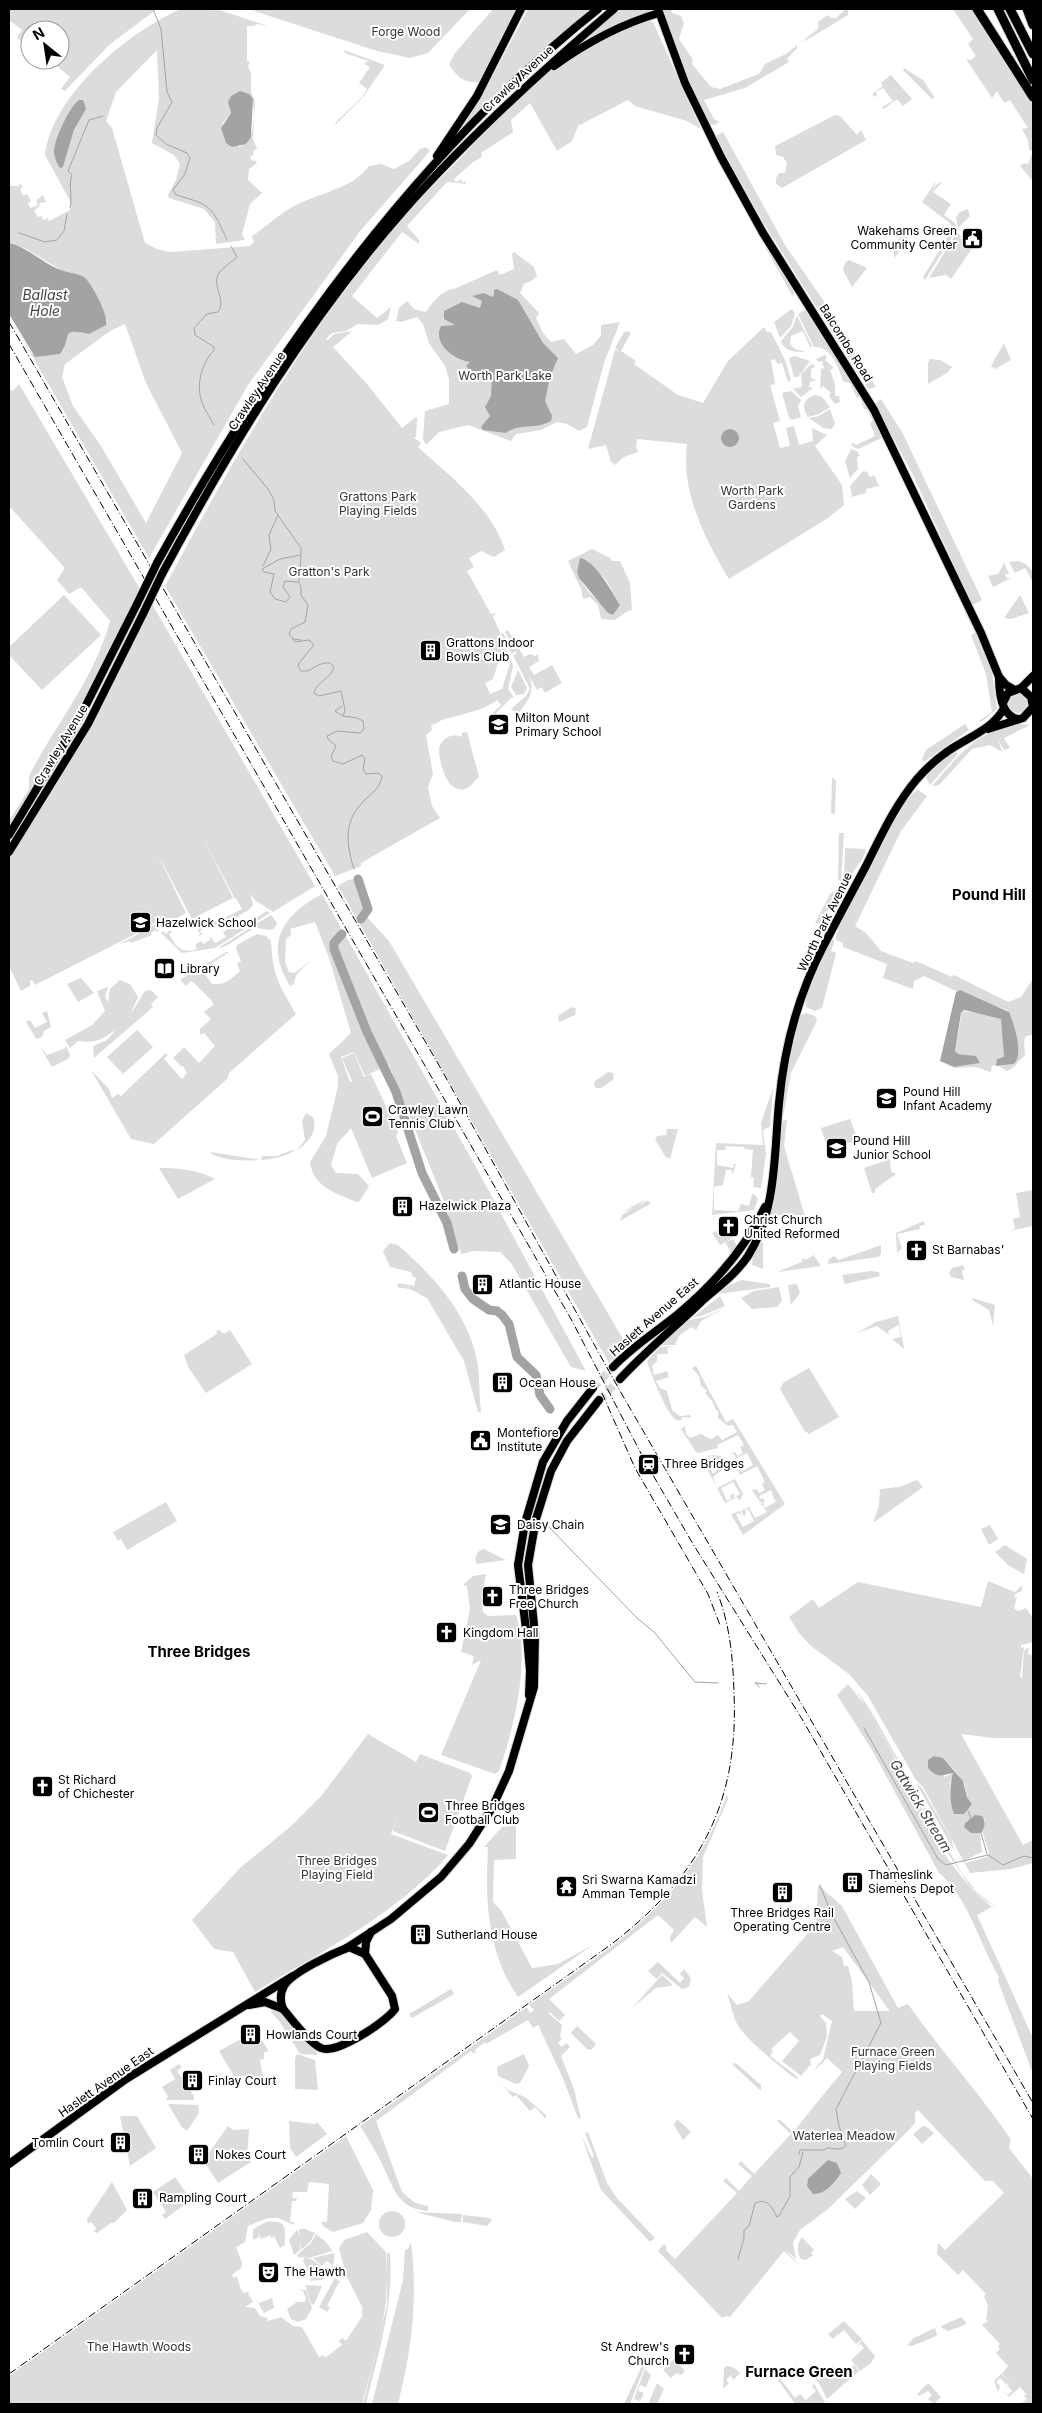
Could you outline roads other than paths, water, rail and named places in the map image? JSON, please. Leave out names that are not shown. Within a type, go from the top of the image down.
[{"type":"highway","points":[[977,9],[1033,97]]},
{"type":"highway","points":[[998,9],[1033,80]]},
{"type":"highway","points":[[1010,9],[1033,54]]},
{"type":"highway","points":[[1027,9],[1033,25]]},
{"type":"main road","points":[[420,180],[466,115],[521,9]]},
{"type":"main road","name":"Crawley Avenue","points":[[9,835],[81,715],[157,563],[243,415],[310,317],[364,247],[420,180],[500,97],[575,27],[598,9]]},
{"type":"main road","name":"Crawley Avenue","points":[[9,852],[88,724],[162,574],[206,494],[250,419],[316,323],[369,253],[405,210],[519,92],[614,9]]},
{"type":"main road","points":[[519,92],[583,46],[622,26],[658,11]]},
{"type":"main road","name":"Balcombe Road","points":[[658,11],[694,104],[721,158],[763,233],[844,360],[891,442],[981,633],[999,676],[1006,686],[1017,689]]},
{"type":"main road","points":[[999,676],[1004,706],[1010,716],[1022,717],[1033,722]]},
{"type":"main road","points":[[1004,706],[1006,694],[1017,689],[1033,676]]},
{"type":"main road","points":[[979,732],[1022,717],[1033,708],[1031,697],[1033,683]]},
{"type":"main road","points":[[1017,689],[1031,697]]},
{"type":"main road","name":"Worth Park Avenue","points":[[738,1268],[747,1257],[761,1230],[774,1171],[779,1102],[788,1047],[801,1001],[820,954],[899,804],[917,780],[944,754],[995,720],[1004,706]]},
{"type":"main road","name":"Worth Park Avenue","points":[[749,1238],[769,1198]]},
{"type":"main road","name":"Haslett Avenue East","points":[[613,1367],[631,1348],[678,1314],[705,1289],[736,1257],[749,1238]]},
{"type":"main road","name":"Haslett Avenue East","points":[[620,1379],[738,1268]]},
{"type":"main road","points":[[529,1700],[528,1637],[518,1565],[526,1523],[543,1462],[567,1420],[593,1388]]},
{"type":"main road","points":[[345,1949],[354,1948],[365,1954],[395,2002],[395,2009],[384,2021],[346,2044],[335,2049],[325,2050],[317,2046],[282,2009],[282,1990],[293,1976],[345,1949],[391,1919],[441,1877],[480,1828],[509,1771],[520,1737],[534,1680],[536,1648],[528,1565],[536,1519],[551,1471],[567,1441],[599,1400]]},
{"type":"main road","points":[[365,1954],[366,1942],[373,1930]]},
{"type":"main road","name":"Haslett Avenue East","points":[[9,2164],[126,2079],[293,1976]]},
{"type":"main road","name":"Haslett Avenue East","points":[[244,2007],[257,2002],[266,2002],[282,2009]]},
{"type":"water","points":[[240,91],[249,94],[253,99],[251,137],[246,144],[232,147],[226,143],[221,128],[231,113],[228,102],[231,96]]},
{"type":"water","points":[[79,100],[83,100],[86,109],[74,130],[63,167],[60,168],[56,161],[54,148],[66,117]]},
{"type":"water","name":"Ballast Hole","points":[[9,243],[23,248],[54,267],[84,277],[99,300],[105,315],[106,325],[89,334],[70,333],[60,354],[35,357],[9,314]]},
{"type":"water","points":[[497,289],[518,300],[543,343],[558,358],[550,377],[545,401],[552,416],[551,421],[545,424],[516,428],[506,433],[483,430],[481,427],[490,416],[485,407],[491,396],[492,378],[488,377],[483,381],[466,366],[470,362],[458,358],[442,345],[439,333],[441,326],[455,325],[444,319],[444,311],[462,302],[480,308],[482,301],[472,296],[484,293],[492,297],[494,290]]},
{"type":"water","points":[[726,429],[734,429],[739,434],[737,445],[726,447],[721,442],[721,434]]},
{"type":"water","points":[[580,558],[586,560],[597,570],[620,605],[613,615],[608,613],[579,578],[577,572]]},
{"type":"water","points":[[960,990],[1009,1012],[1018,1046],[1017,1059],[1014,1064],[996,1066],[997,1059],[1004,1057],[1001,1019],[964,1010],[961,1013],[955,1051],[958,1054],[976,1056],[980,1063],[954,1067],[940,1061],[956,992]]},
{"type":"water","points":[[934,1756],[943,1758],[963,1781],[967,1797],[972,1804],[964,1814],[954,1814],[952,1809],[950,1793],[953,1773],[937,1775],[928,1768],[928,1760]]},
{"type":"water","points":[[975,1815],[982,1816],[984,1820],[984,1827],[981,1833],[971,1833],[964,1827],[965,1823]]},
{"type":"water","points":[[828,2160],[837,2163],[841,2173],[826,2190],[813,2194],[807,2186],[808,2179]]},
{"type":"waterway","name":"Gatwick Stream","points":[[153,9],[161,29],[167,92],[172,102],[157,128],[156,135],[166,144],[187,153],[190,158],[185,174],[173,190],[176,195],[197,202],[209,209],[218,220],[227,240]]},
{"type":"waterway","points":[[70,208],[70,183],[72,175],[68,171],[89,120],[103,116]]},
{"type":"waterway","points":[[19,233],[45,242],[57,240],[64,231],[67,214]]},
{"type":"waterway","name":"Gatwick Stream","points":[[214,425],[202,402],[199,386],[204,366],[214,347],[195,335],[194,328],[207,314],[218,312],[221,303],[217,278],[219,273],[237,257],[231,246]]},
{"type":"waterway","points":[[243,459],[268,489],[274,500],[275,511],[301,548],[301,555],[280,559],[262,569],[264,572],[274,574],[270,592],[275,599],[286,602],[290,597],[283,587],[285,581],[298,582],[301,586],[301,595],[308,605],[305,622],[291,629],[289,634],[293,639],[301,640]]},
{"type":"waterway","points":[[263,566],[271,549],[269,535],[278,515]]},
{"type":"waterway","points":[[299,582],[301,556]]},
{"type":"waterway","points":[[293,639],[295,642],[309,640],[314,645],[299,663],[298,666],[301,671],[308,671],[324,663],[330,663],[334,667],[330,675],[315,689],[314,693],[319,696],[341,691],[345,710],[343,716],[363,721],[364,729],[360,733],[337,731],[327,736],[336,746],[331,757],[333,761],[343,764],[362,755],[365,759],[363,769],[366,774],[378,773],[382,776],[377,788],[359,806],[350,822],[348,840],[354,869]]},
{"type":"waterway","points":[[342,706],[335,711],[342,716]]},
{"type":"waterway","points":[[358,879],[368,909],[361,919]]},
{"type":"waterway","points":[[342,934],[334,943],[334,949],[367,1032],[396,1092],[422,1173],[447,1223],[454,1249]]},
{"type":"waterway","points":[[462,1276],[465,1289],[473,1299],[489,1310],[497,1311],[509,1324],[517,1357],[536,1375],[540,1395],[550,1409]]},
{"type":"waterway","points":[[547,1525],[637,1618],[654,1632],[695,1682],[718,1683]]},
{"type":"waterway","points":[[755,1683],[766,1684]]},
{"type":"waterway","points":[[756,1683],[759,1687]]},
{"type":"waterway","name":"Gatwick Stream","points":[[864,1728],[938,1859],[946,1865],[988,1855],[1003,1865],[1024,1856],[1033,1858]]},
{"type":"waterway","points":[[968,1811],[971,1818]]},
{"type":"waterway","points":[[981,1833],[987,1854]]},
{"type":"waterway","points":[[799,2154],[800,2150],[840,2149],[846,2145],[836,2109],[881,2023],[869,1982],[831,1913],[820,1885]]},
{"type":"waterway","points":[[738,2259],[744,2238],[744,2230],[749,2226],[755,2203],[766,2202],[771,2206],[777,2217],[779,2216],[790,2196],[790,2177],[799,2167],[803,2152]]},
{"type":"tunnel","points":[[593,1388],[613,1367]]},
{"type":"tunnel","points":[[599,1400],[620,1379]]},
{"type":"railway","points":[[9,322],[440,1067],[620,1391],[1033,2103]]},
{"type":"railway","points":[[9,344],[571,1319],[646,1463],[693,1544],[802,1719],[1033,2119]]},
{"type":"railway","points":[[602,1393],[635,1468],[708,1594],[720,1625]]},
{"type":"railway","points":[[9,2374],[609,1946],[667,1894],[689,1866],[707,1836],[720,1805],[729,1771],[734,1734],[733,1667],[728,1629],[717,1592]]},
{"type":"place","name":"Wakehams Green Community Center","points":[[973,238]]},
{"type":"place","name":"Grattons Indoor Bowls Club","points":[[430,650]]},
{"type":"place","name":"Milton Mount Primary School","points":[[499,725]]},
{"type":"place","name":"Hazelwick School","points":[[140,923]]},
{"type":"place","name":"Library","points":[[164,969]]},
{"type":"place","name":"Pound Hill Infant Academy","points":[[887,1099]]},
{"type":"place","name":"Crawley Lawn Tennis Club","points":[[372,1117]]},
{"type":"place","name":"Pound Hill Junior School","points":[[837,1148]]},
{"type":"place","name":"Hazelwick Plaza","points":[[403,1206]]},
{"type":"place","name":"Christ Church United Reformed","points":[[728,1227]]},
{"type":"place","name":"St Barnabas'","points":[[916,1250]]},
{"type":"place","name":"Atlantic House","points":[[483,1284]]},
{"type":"place","name":"Ocean House","points":[[503,1383]]},
{"type":"place","name":"Montefiore Institute","points":[[481,1440]]},
{"type":"place","name":"Three Bridges","points":[[648,1464]]},
{"type":"place","name":"Daisy Chain","points":[[501,1525]]},
{"type":"place","name":"Three Bridges Free Church","points":[[493,1597]]},
{"type":"place","name":"Kingdom Hall","points":[[447,1633]]},
{"type":"place","name":"St Richard of Chichester","points":[[42,1787]]},
{"type":"place","name":"Three Bridges Football Club","points":[[429,1813]]},
{"type":"place","name":"Thameslink Siemens Depot","points":[[852,1882]]},
{"type":"place","name":"Sri Swarna Kamadzi Amman Temple","points":[[566,1887]]},
{"type":"place","name":"Three Bridges Rail Operating Centre","points":[[782,1892]]},
{"type":"place","name":"Sutherland House","points":[[420,1935]]},
{"type":"place","name":"Howlands Court","points":[[250,2035]]},
{"type":"place","name":"Finlay Court","points":[[192,2081]]},
{"type":"place","name":"Tomlin Court","points":[[120,2143]]},
{"type":"place","name":"Nokes Court","points":[[199,2155]]},
{"type":"place","name":"Rampling Court","points":[[143,2198]]},
{"type":"place","name":"The Hawth","points":[[268,2272]]},
{"type":"place","name":"St Andrew's Church","points":[[685,2354]]},
{"type":"district","name":"Pound Hill","points":[[989,895]]},
{"type":"district","name":"Three Bridges","points":[[199,1652]]},
{"type":"district","name":"Furnace Green","points":[[799,2372]]},
{"type":"park label","name":"Forge Wood","points":[[406,32]]},
{"type":"park label","name":"Worth Park Lake","points":[[505,376]]},
{"type":"park label","name":"Worth Park Gardens","points":[[752,498]]},
{"type":"park label","name":"Grattons Park Playing Fields","points":[[378,504]]},
{"type":"park label","name":"Gratton's Park","points":[[329,572]]},
{"type":"park label","name":"Three Bridges Playing Field","points":[[337,1868]]},
{"type":"park label","name":"Furnace Green Playing Fields","points":[[893,2059]]},
{"type":"park label","name":"Waterlea Meadow","points":[[844,2136]]},
{"type":"park label","name":"The Hawth Woods","points":[[139,2347]]}]
